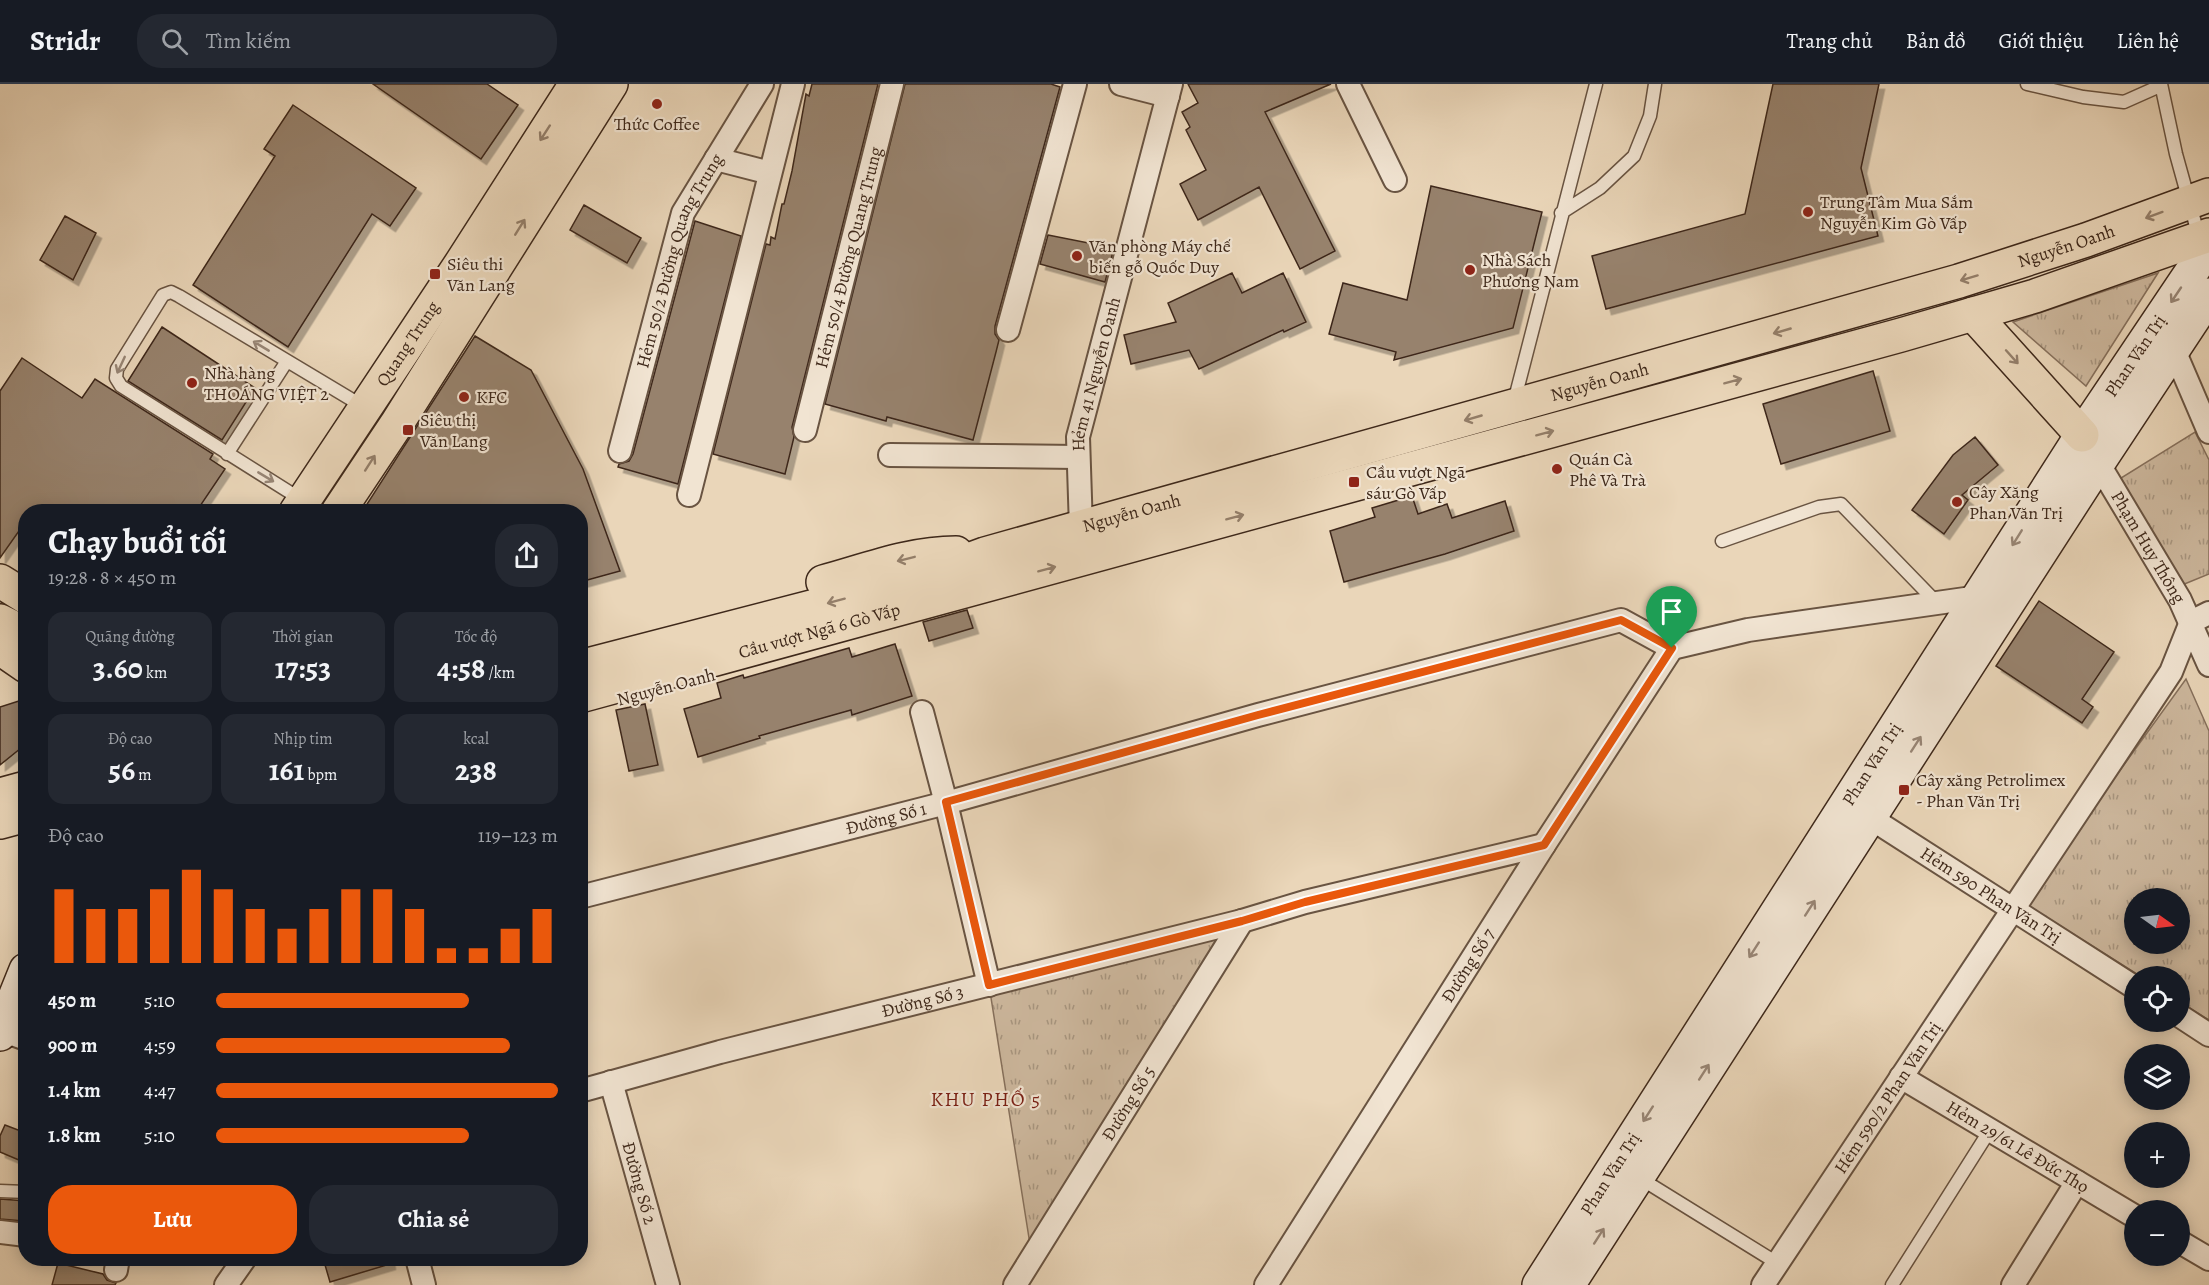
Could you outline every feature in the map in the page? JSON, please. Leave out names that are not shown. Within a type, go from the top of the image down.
[{"type":"main road","name":"Quang Trung","points":[[301,504],[462,262],[576,84]]},
{"type":"main road","name":"Quang Trung","points":[[343,504],[396,425],[611,84]]},
{"type":"main road","name":"Nguyễn Oanh","points":[[588,708],[923,617],[988,569],[1081,528],[1970,278],[2086,240],[2199,199]]},
{"type":"main road","name":"Nguyễn Oanh","points":[[915,593],[988,569],[1973,314],[2206,240]]},
{"type":"main road","name":"Phan Văn Trị","points":[[1539,1285],[1858,810],[2090,449],[2206,240]]},
{"type":"main road","name":"Phan Văn Trị","points":[[1568,1285],[1637,1176],[1858,810],[1979,597],[2090,449],[2174,348],[2209,295]]},
{"type":"main road","points":[[1973,314],[2090,449]]},
{"type":"main road","points":[[365,408],[396,425]]},
{"type":"main road","name":"Nguyễn Oanh","points":[[588,645],[907,558],[942,553],[988,569]]},
{"type":"main road","points":[[0,581],[18,592]]},
{"type":"main road","name":"Cầu vượt Ngã 6 Gò Vấp","points":[[588,666],[915,593]]},
{"type":"main road","name":"Cầu vượt Ngã 6 Gò Vấp","points":[[588,694],[915,593]]},
{"type":"main road","points":[[0,621],[18,630]]},
{"type":"main road","points":[[0,648],[18,660]]},
{"type":"main road","points":[[0,795],[18,790]]},
{"type":"main road","points":[[0,822],[18,817]]},
{"type":"main road","points":[[0,844],[18,840]]},
{"type":"main road","points":[[9,1034],[18,1000]]},
{"type":"street","name":"Hẻm 50/2 Đường Quang Trung","points":[[620,451],[683,213],[762,84]]},
{"type":"street","points":[[689,495],[793,84]]},
{"type":"street","name":"Hẻm 50/4 Đường Quang Trung","points":[[806,430],[892,84]]},
{"type":"street","points":[[1008,330],[1075,84]]},
{"type":"street","points":[[1121,84],[1169,90]]},
{"type":"street","points":[[1348,84],[1395,180]]},
{"type":"street","name":"Hẻm 41 Nguyễn Oanh","points":[[1081,528],[1078,437],[1169,90]]},
{"type":"street","points":[[716,159],[770,173]]},
{"type":"street","points":[[2174,348],[2209,432]]},
{"type":"street","name":"Phạm Huy Thông","points":[[2090,449],[2180,600],[2200,617],[2208,658]]},
{"type":"street","points":[[890,455],[1078,457]]},
{"type":"street","points":[[1672,648],[1748,630],[1979,597]]},
{"type":"street","name":"Hẻm 590/2 Phan Văn Trị","points":[[1763,1285],[2171,672],[2200,617]]},
{"type":"street","name":"Đường Số 1","points":[[588,895],[946,802],[1258,715],[1621,620],[1672,648]]},
{"type":"street","name":"Đường Số 7","points":[[1266,1285],[1544,845],[1672,648]]},
{"type":"street","points":[[2171,672],[2208,658]]},
{"type":"street","points":[[922,712],[946,802],[989,985]]},
{"type":"street","name":"Hẻm 590 Phan Văn Trị","points":[[1858,810],[2124,981]]},
{"type":"street","name":"Đường Số 3","points":[[588,1089],[720,1052],[1242,921],[1305,902],[1544,845]]},
{"type":"street","name":"Đường Số 5","points":[[1015,1285],[1242,921]]},
{"type":"street","points":[[2190,1023],[2209,1035]]},
{"type":"street","name":"Hẻm 29/61 Lê Đức Thọ","points":[[1901,1077],[2124,1210]]},
{"type":"street","name":"Đường Số 2","points":[[611,1082],[668,1285]]},
{"type":"street","points":[[2013,1285],[2077,1182]]},
{"type":"street","points":[[0,1232],[18,1234]]},
{"type":"street","points":[[2190,1248],[2209,1259]]},
{"type":"street","points":[[226,1285],[239,1266]]},
{"type":"lane","points":[[1513,406],[1596,84]]},
{"type":"lane","points":[[1561,213],[1600,188],[1634,156],[1650,117],[1655,84]]},
{"type":"lane","points":[[2027,84],[2084,97],[2124,102],[2160,85],[2199,199],[2206,240]]},
{"type":"lane","points":[[297,504],[227,454],[121,386],[116,378],[117,369],[163,295],[171,292],[179,296],[365,408]]},
{"type":"lane","points":[[227,454],[286,361]]},
{"type":"lane","points":[[1722,541],[1819,507],[1841,504],[1937,603]]},
{"type":"lane","points":[[1892,1285],[1990,1130]]},
{"type":"lane","points":[[1637,1176],[1777,1263]]},
{"type":"lane","points":[[0,1191],[18,1192]]},
{"type":"green space","points":[[2158,273],[2086,386],[2013,322]]},
{"type":"green space","points":[[2195,432],[2209,460],[2209,574],[2182,585],[2121,478]]},
{"type":"green space","points":[[2186,679],[2209,731],[2209,1020],[2190,1008],[2190,966],[2124,966],[2024,903]]},
{"type":"green space","points":[[1242,921],[1032,1257],[989,985]]},
{"type":"building","points":[[373,84],[487,84],[518,105],[481,159]]},
{"type":"building","points":[[812,84],[878,84],[792,427],[794,437],[785,474],[713,454],[766,244],[770,245],[771,237],[775,239],[792,171],[806,94],[809,96]]},
{"type":"building","points":[[905,84],[1051,84],[1060,87],[995,326],[995,334],[999,340],[973,440],[887,417],[886,421],[825,404]]},
{"type":"building","points":[[1188,84],[1331,84],[1265,112],[1335,251],[1300,269],[1259,187],[1198,220],[1180,184],[1206,170],[1186,130],[1190,127],[1182,112],[1198,103]]},
{"type":"building","points":[[1773,84],[1879,84],[1861,168],[1878,236],[1606,309],[1592,256],[1745,214]]},
{"type":"building","points":[[293,105],[416,188],[390,226],[372,214],[288,347],[193,285],[275,156],[264,149]]},
{"type":"building","name":"Nhà Sách Phương Nam","points":[[1431,186],[1542,212],[1513,328],[1394,360],[1396,352],[1329,334],[1343,283],[1407,300]]},
{"type":"building","points":[[584,205],[641,238],[627,263],[570,230]]},
{"type":"building","points":[[65,216],[96,233],[73,280],[40,260]]},
{"type":"building","points":[[695,221],[741,236],[678,484],[618,467],[619,464],[629,461],[633,454]]},
{"type":"building","name":"Văn phòng Máy chế biến gỗ Quốc Duy","points":[[1048,235],[1114,248],[1105,282],[1040,264]]},
{"type":"building","points":[[1232,273],[1242,293],[1283,273],[1306,322],[1284,332],[1283,330],[1199,369],[1189,350],[1131,364],[1124,335],[1176,322],[1168,303]]},
{"type":"building","name":"Nhà hàng THOÁNG VIỆT 2","points":[[162,327],[255,388],[222,440],[128,381]]},
{"type":"building","points":[[475,336],[531,370],[583,469],[620,571],[588,580],[588,504],[367,504]]},
{"type":"building","points":[[22,358],[82,398],[95,379],[213,454],[210,459],[225,469],[201,504],[18,504],[18,532],[0,558],[0,391]]},
{"type":"building","points":[[1873,371],[1890,431],[1781,464],[1763,404]]},
{"type":"building","points":[[1975,437],[1998,465],[1962,495],[1968,500],[1944,534],[1912,510],[1953,455]]},
{"type":"building","points":[[1412,496],[1418,514],[1447,504],[1452,518],[1505,501],[1514,531],[1445,554],[1344,582],[1330,531],[1375,517],[1372,508]]},
{"type":"building","points":[[2039,601],[2114,652],[2082,699],[2093,707],[2082,723],[1996,666]]},
{"type":"building","points":[[967,610],[973,628],[929,641],[923,622]]},
{"type":"building","points":[[895,644],[912,696],[852,715],[851,710],[759,736],[760,738],[698,757],[684,709],[721,698],[717,683],[743,675],[744,678],[849,648],[852,657]]},
{"type":"building","points":[[18,701],[18,750],[0,765],[0,707]]},
{"type":"building","points":[[645,704],[658,765],[629,771],[616,710]]},
{"type":"building","points":[[5,1125],[18,1130],[18,1160],[0,1152],[0,1136]]},
{"type":"building","points":[[0,1199],[18,1200],[18,1220],[0,1219]]},
{"type":"building","points":[[57,1266],[70,1266],[103,1274],[107,1280],[116,1283],[115,1285],[52,1285]]},
{"type":"building","points":[[325,1266],[383,1266],[330,1282]]},
{"type":"place","name":"Thức Coffee","points":[[657,104]]},
{"type":"place","name":"Trung Tâm Mua Sắm Nguyễn Kim Gò Vấp","points":[[1808,212]]},
{"type":"place","name":"Văn phòng Máy chế biến gỗ Quốc Duy","points":[[1077,256]]},
{"type":"place","name":"Nhà Sách Phương Nam","points":[[1470,270]]},
{"type":"place","name":"Siêu thi Văn Lang","points":[[435,274]]},
{"type":"place","name":"Nhà hàng THOÁNG VIỆT 2","points":[[192,383]]},
{"type":"place","name":"KFC","points":[[464,397]]},
{"type":"place","name":"Siêu thị Văn Lang","points":[[408,430]]},
{"type":"place","name":"Quán Cà Phê Và Trà","points":[[1557,469]]},
{"type":"place","name":"Cầu vượt Ngã sáu Gò Vấp","points":[[1354,482]]},
{"type":"place","name":"Cây Xăng Phan Văn Trị","points":[[1957,502]]},
{"type":"place","name":"Cây xăng Petrolimex - Phan Văn Trị","points":[[1904,790]]},
{"type":"district","name":"KHU PHỐ 5","points":[[986,1099]]},
{"type":"route","points":[[1621,620],[1672,648],[1544,845],[1305,902],[1242,921],[989,985],[946,802],[1258,715],[1621,620]]}]
